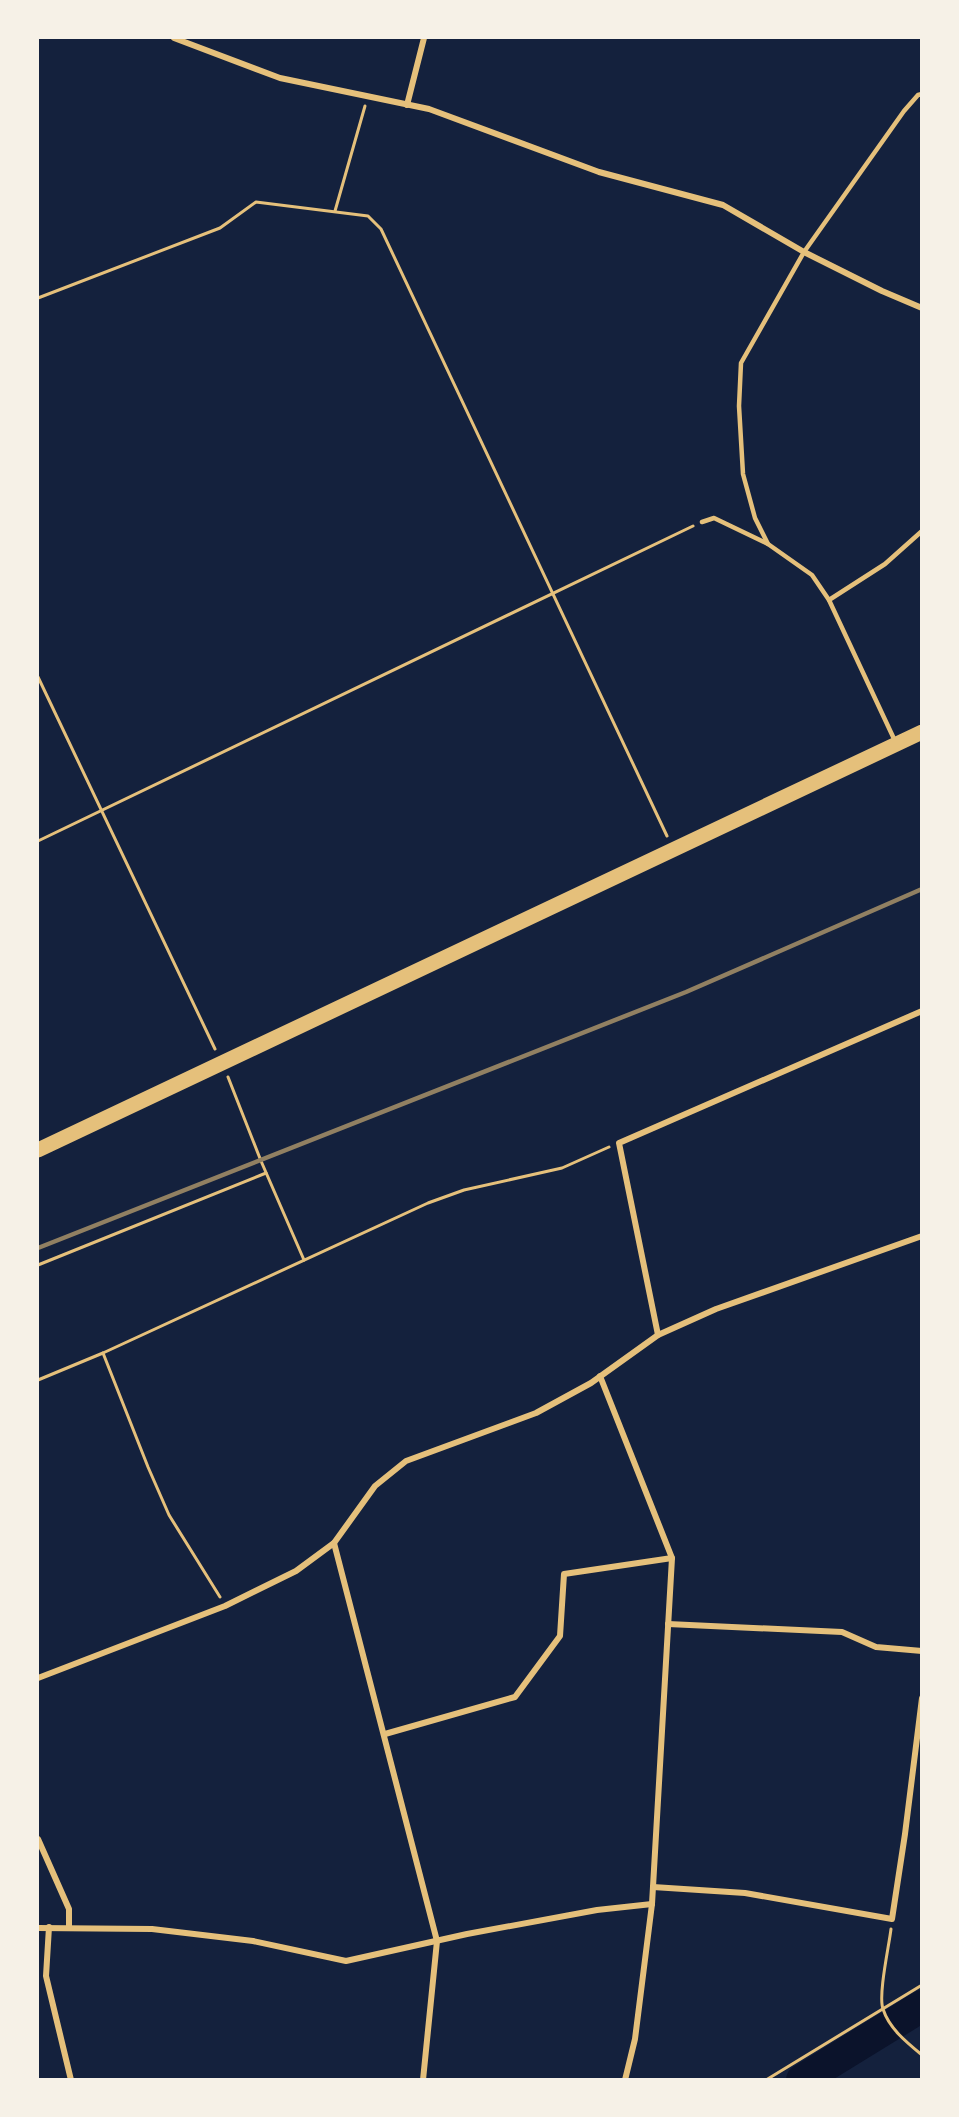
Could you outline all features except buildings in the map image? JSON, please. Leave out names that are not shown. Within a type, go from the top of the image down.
[{"type":"highway","points":[[38,1150],[921,732]]},
{"type":"street","points":[[174,38],[280,78],[429,109],[598,171],[723,206],[804,252],[921,308]]},
{"type":"street","points":[[407,105],[424,38]]},
{"type":"street","points":[[658,1335],[619,1143],[921,1011]]},
{"type":"street","points":[[38,1678],[225,1606],[296,1571],[334,1543],[375,1486],[406,1461],[536,1413],[600,1376],[658,1335],[716,1309],[921,1236]]},
{"type":"street","points":[[600,1376],[672,1558],[652,1904],[635,2039],[625,2079]]},
{"type":"street","points":[[334,1543],[437,1941],[423,2079]]},
{"type":"street","points":[[385,1734],[515,1697],[560,1636],[564,1574],[672,1558]]},
{"type":"street","points":[[668,1624],[842,1632],[876,1647],[921,1651]]},
{"type":"street","points":[[652,1887],[745,1893],[892,1919],[905,1834],[921,1698]]},
{"type":"street","points":[[38,1839],[69,1909],[69,1927]]},
{"type":"street","points":[[38,1928],[174,1931],[253,1941],[345,1961],[597,1910],[652,1904]]},
{"type":"street","points":[[49,1927],[46,1976],[71,2079]]},
{"type":"lane","points":[[768,544],[755,518],[743,474],[739,406],[741,363],[804,252],[904,111],[921,94]]},
{"type":"lane","points":[[702,522],[714,518],[768,544],[812,575],[829,600],[896,744]]},
{"type":"lane","points":[[829,600],[885,564],[921,531]]},
{"type":"path","points":[[335,211],[368,97]]},
{"type":"path","points":[[38,298],[220,228],[256,202],[368,216],[381,229],[674,849]]},
{"type":"path","points":[[38,841],[702,522]]},
{"type":"path","points":[[38,677],[222,1062],[266,1173],[304,1260]]},
{"type":"path","points":[[38,1380],[103,1353],[428,1203],[476,1188],[562,1168],[619,1143]]},
{"type":"path","points":[[38,1265],[266,1173]]},
{"type":"path","points":[[103,1353],[148,1467],[170,1515],[225,1606]]},
{"type":"path","points":[[892,1919],[882,2008],[900,2037],[921,2055]]},
{"type":"path","points":[[766,2079],[921,1985]]},
{"type":"waterway","points":[[802,2080],[922,2006]]},
{"type":"railway","points":[[38,1248],[686,992],[922,889]]}]
